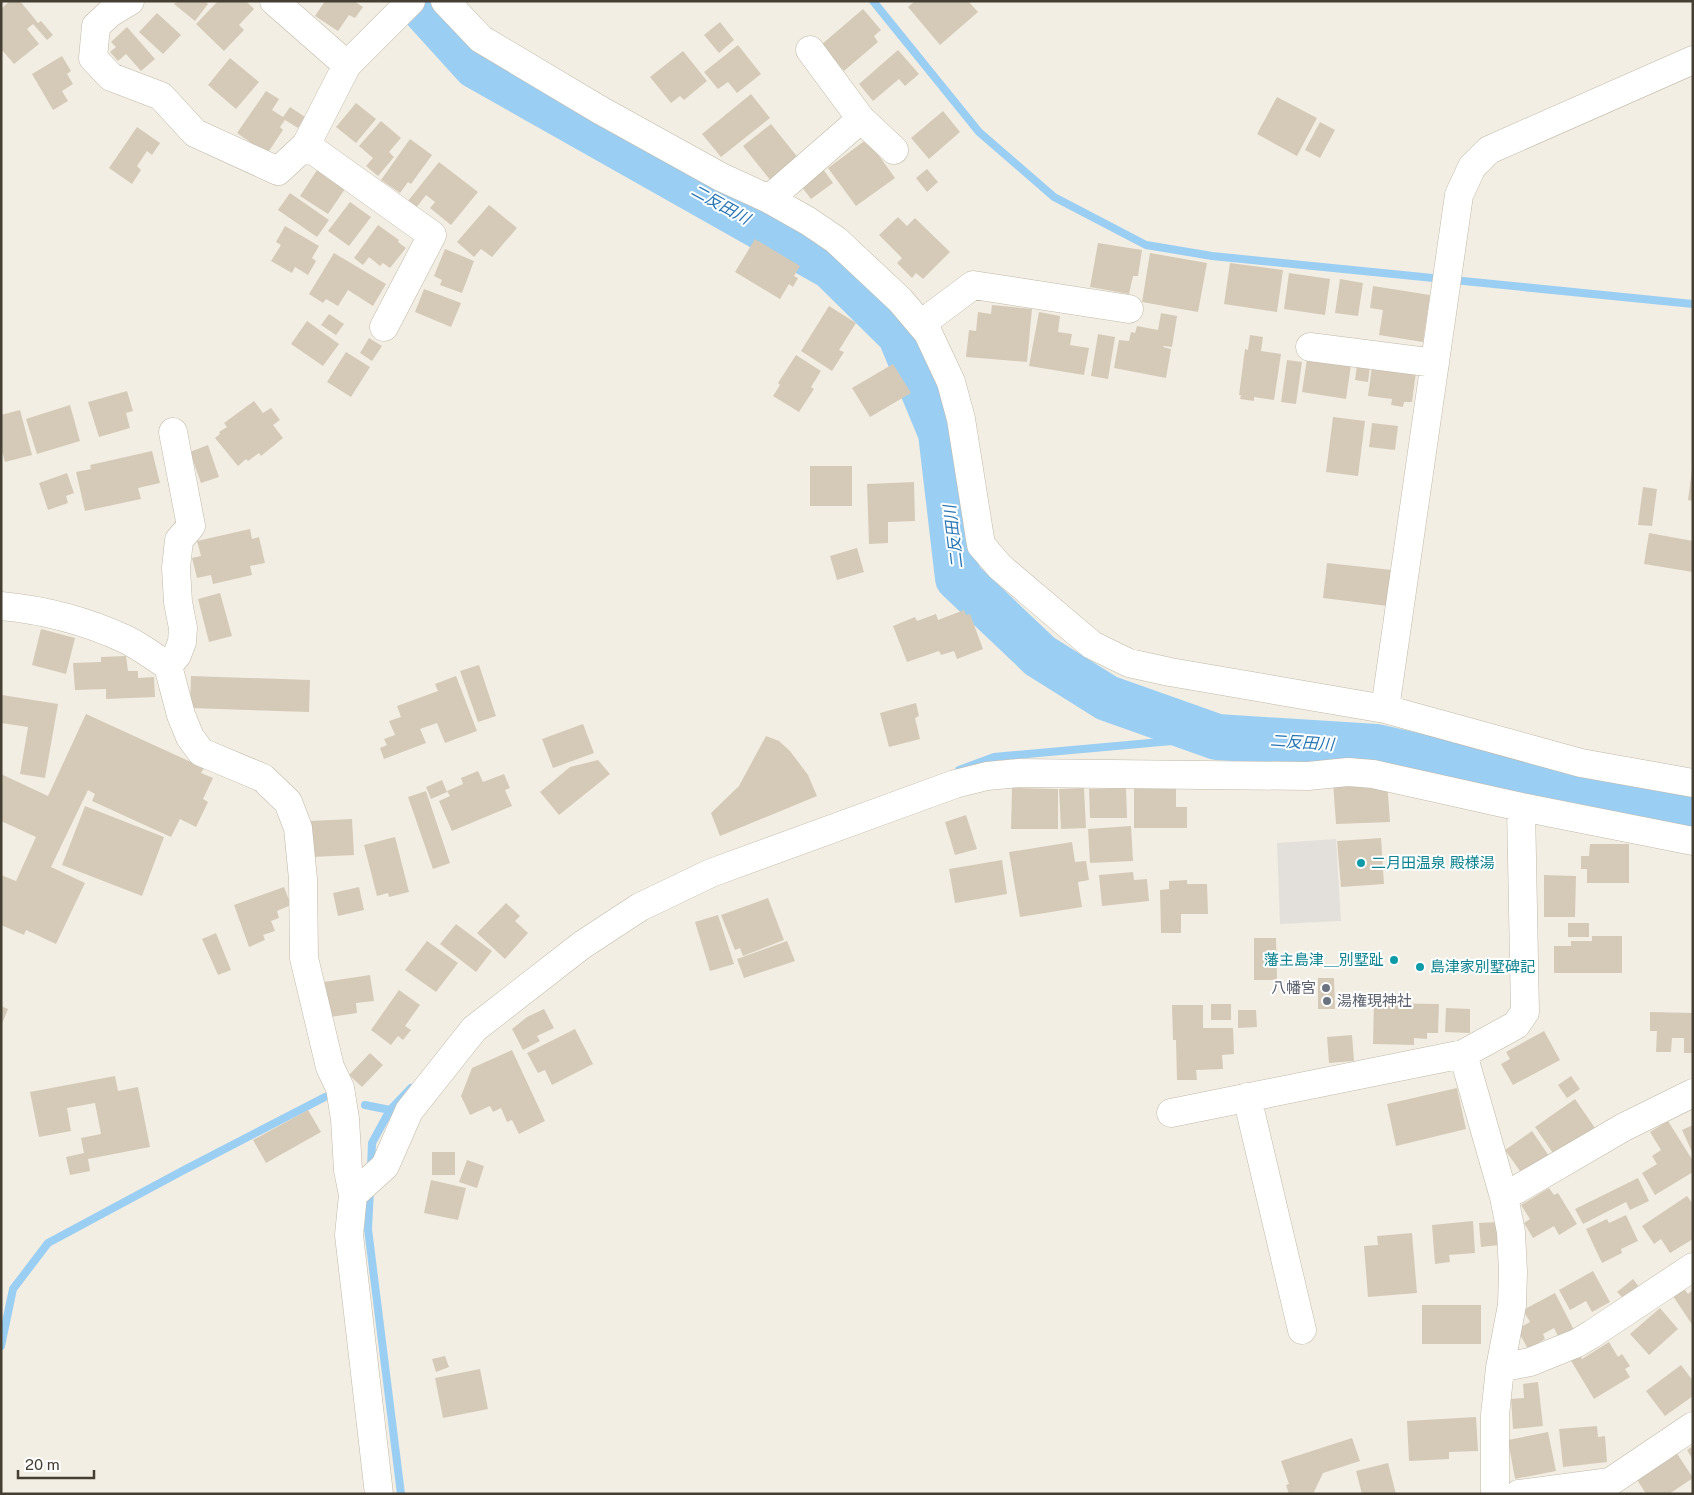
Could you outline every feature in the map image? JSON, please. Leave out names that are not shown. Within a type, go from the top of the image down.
[{"type":"street","points":[[130,1],[110,13],[96,26],[93,58],[111,77],[161,96],[194,132],[278,171],[306,145],[347,65],[408,4]]},
{"type":"street","points":[[274,1],[347,65]]},
{"type":"street","points":[[445,1],[481,39],[600,110],[721,177],[769,199],[808,221],[836,240],[900,300],[928,333],[951,382],[961,419],[981,545],[1000,566],[1092,645],[1129,663],[1180,674],[1385,709],[1581,762],[1693,784]]},
{"type":"street","points":[[810,50],[862,119],[894,150]]},
{"type":"street","points":[[1385,709],[1460,195],[1472,167],[1489,150],[1693,60]]},
{"type":"street","points":[[769,199],[862,119]]},
{"type":"street","points":[[306,145],[432,235],[384,327]]},
{"type":"street","points":[[921,324],[973,285],[1129,310]]},
{"type":"street","points":[[1310,347],[1435,363]]},
{"type":"street","points":[[168,666],[177,655],[182,642],[183,628],[178,602],[176,568],[179,540],[191,526],[173,432]]},
{"type":"street","points":[[1,606],[42,612],[81,622],[126,640],[168,666],[181,715],[190,737],[201,752],[263,778],[288,802],[298,828],[303,879],[304,958],[330,1067],[340,1088],[345,1119],[348,1170],[353,1195],[349,1235],[379,1494]]},
{"type":"street","points":[[353,1195],[386,1166],[409,1111],[474,1029],[582,945],[640,907],[711,873],[955,784],[987,776],[1019,773],[1308,776],[1348,772],[1374,774],[1522,807],[1693,841]]},
{"type":"street","points":[[1171,1112],[1464,1054],[1516,1025],[1526,1012],[1522,807]]},
{"type":"street","points":[[1464,1054],[1504,1197],[1511,1232],[1512,1305],[1500,1368],[1495,1415],[1495,1494]]},
{"type":"street","points":[[1504,1197],[1624,1127],[1693,1093]]},
{"type":"street","points":[[1247,1097],[1302,1330]]},
{"type":"street","points":[[1500,1368],[1530,1362],[1577,1343],[1693,1266]]},
{"type":"street","points":[[1519,1494],[1610,1482],[1693,1426]]},
{"type":"shaded area","points":[[1336,839],[1341,921],[1280,924],[1277,843]]},
{"type":"building","points":[[10,1],[20,1],[38,23],[41,21],[53,35],[47,40],[33,24],[27,29],[39,44],[14,64],[1,49],[1,9]]},
{"type":"building","points":[[177,1],[205,1],[208,4],[195,21],[174,4]]},
{"type":"building","points":[[218,1],[246,1],[254,9],[239,25],[244,30],[224,51],[196,24]]},
{"type":"building","points":[[325,1],[354,1],[363,7],[355,18],[349,15],[338,31],[315,16]]},
{"type":"building","points":[[915,1],[968,1],[978,12],[940,45],[908,7]]},
{"type":"building","points":[[863,9],[881,30],[874,36],[878,42],[844,71],[821,45]]},
{"type":"building","points":[[157,13],[181,35],[163,54],[139,32]]},
{"type":"building","points":[[720,22],[734,40],[719,53],[704,35]]},
{"type":"building","points":[[127,27],[155,59],[141,71],[126,54],[118,61],[110,52],[116,47],[111,42]]},
{"type":"building","points":[[738,45],[761,74],[737,93],[728,82],[718,89],[704,72]]},
{"type":"building","points":[[898,50],[919,74],[905,86],[899,79],[873,101],[859,84]]},
{"type":"building","points":[[683,51],[707,81],[684,100],[680,96],[671,103],[650,77]]},
{"type":"building","points":[[62,56],[71,71],[67,74],[73,84],[62,91],[68,101],[53,110],[32,74]]},
{"type":"building","points":[[230,58],[259,82],[236,109],[208,85]]},
{"type":"building","points":[[266,91],[279,99],[272,110],[283,117],[290,107],[305,117],[298,128],[285,120],[280,127],[283,130],[267,154],[237,133]]},
{"type":"building","points":[[751,94],[770,118],[721,157],[702,134]]},
{"type":"building","points":[[1277,97],[1317,118],[1297,156],[1257,134]]},
{"type":"building","points":[[356,103],[376,119],[356,143],[336,127]]},
{"type":"building","points":[[943,111],[960,132],[929,159],[911,138]]},
{"type":"building","points":[[381,121],[401,138],[389,152],[394,157],[378,176],[366,166],[373,158],[359,146]]},
{"type":"building","points":[[1320,122],[1335,130],[1320,158],[1305,150]]},
{"type":"building","points":[[771,124],[799,159],[771,181],[743,146]]},
{"type":"building","points":[[137,127],[160,143],[152,155],[147,151],[137,166],[141,170],[132,184],[109,168]]},
{"type":"building","points":[[410,139],[432,155],[411,184],[408,182],[400,193],[381,180]]},
{"type":"building","points":[[867,139],[895,178],[856,206],[828,168]]},
{"type":"building","points":[[439,162],[478,192],[451,225],[430,208],[435,202],[426,195],[416,208],[408,201]]},
{"type":"building","points":[[319,167],[347,186],[328,214],[300,196]]},
{"type":"building","points":[[823,169],[833,183],[811,199],[801,186]]},
{"type":"building","points":[[927,169],[938,182],[927,192],[916,178]]},
{"type":"building","points":[[290,193],[329,220],[317,237],[278,210]]},
{"type":"building","points":[[350,202],[371,217],[349,246],[328,231]]},
{"type":"building","points":[[489,205],[517,228],[492,257],[481,249],[474,257],[457,242]]},
{"type":"building","points":[[898,217],[907,226],[915,218],[950,252],[923,279],[916,273],[912,278],[897,263],[902,258],[879,235]]},
{"type":"building","points":[[378,225],[399,240],[398,242],[406,248],[390,268],[383,263],[380,266],[369,257],[363,265],[354,258]]},
{"type":"building","points":[[285,226],[319,246],[312,258],[316,261],[308,275],[295,267],[292,273],[271,261],[281,245],[276,242]]},
{"type":"building","points":[[755,239],[800,266],[794,276],[798,278],[793,287],[789,284],[780,299],[735,272]]},
{"type":"building","points":[[1098,243],[1142,250],[1138,276],[1133,276],[1129,294],[1090,287]]},
{"type":"building","points":[[445,249],[474,261],[462,293],[440,285],[442,280],[434,276]]},
{"type":"building","points":[[334,253],[386,284],[373,306],[348,290],[338,306],[326,299],[323,303],[309,294]]},
{"type":"building","points":[[1150,253],[1207,263],[1198,312],[1142,302]]},
{"type":"building","points":[[1230,263],[1283,270],[1277,312],[1224,304]]},
{"type":"building","points":[[1289,273],[1330,279],[1325,315],[1284,309]]},
{"type":"building","points":[[1340,279],[1363,283],[1358,316],[1335,313]]},
{"type":"building","points":[[1373,286],[1430,295],[1423,342],[1379,335],[1383,310],[1370,308]]},
{"type":"building","points":[[424,289],[461,303],[451,327],[415,312]]},
{"type":"building","points":[[992,305],[1032,309],[1027,362],[966,357],[969,330],[976,331],[978,312],[991,314]]},
{"type":"building","points":[[829,306],[856,323],[839,350],[844,352],[832,371],[801,351]]},
{"type":"building","points":[[1039,312],[1060,316],[1058,332],[1072,334],[1070,345],[1089,348],[1084,375],[1029,366]]},
{"type":"building","points":[[1161,313],[1177,316],[1172,347],[1163,347],[1171,349],[1166,378],[1114,368],[1119,340],[1129,341],[1131,332],[1135,333],[1137,326],[1158,330]]},
{"type":"building","points":[[329,314],[344,324],[336,335],[321,325]]},
{"type":"building","points":[[307,321],[339,344],[323,366],[291,344]]},
{"type":"building","points":[[1098,334],[1115,337],[1108,379],[1091,376]]},
{"type":"building","points":[[1250,335],[1263,337],[1261,351],[1281,354],[1274,400],[1254,397],[1254,401],[1240,399],[1245,349],[1248,350]]},
{"type":"building","points":[[369,338],[382,346],[372,361],[360,353]]},
{"type":"building","points":[[346,352],[370,367],[351,397],[327,382]]},
{"type":"building","points":[[796,355],[821,371],[811,387],[814,389],[799,412],[773,396],[780,385],[778,383]]},
{"type":"building","points":[[1307,359],[1351,365],[1346,399],[1302,392]]},
{"type":"building","points":[[1287,360],[1302,362],[1296,404],[1281,402]]},
{"type":"building","points":[[893,364],[911,393],[870,417],[852,388]]},
{"type":"building","points":[[1357,365],[1370,366],[1368,382],[1355,380]]},
{"type":"building","points":[[1372,366],[1416,372],[1412,402],[1404,402],[1403,407],[1391,405],[1392,399],[1368,396]]},
{"type":"building","points":[[127,391],[133,411],[126,413],[130,428],[99,437],[88,402]]},
{"type":"building","points":[[254,401],[263,413],[271,408],[280,420],[273,425],[283,438],[261,456],[259,453],[248,461],[246,459],[238,466],[215,438],[220,434],[219,432],[227,427],[224,423]]},
{"type":"building","points":[[70,405],[80,441],[37,454],[26,419]]},
{"type":"building","points":[[20,410],[32,455],[5,462],[1,447],[1,415]]},
{"type":"building","points":[[1333,417],[1365,421],[1358,476],[1326,472]]},
{"type":"building","points":[[1372,423],[1398,426],[1395,450],[1369,447]]},
{"type":"building","points":[[208,445],[219,477],[201,483],[190,452]]},
{"type":"building","points":[[152,451],[160,483],[138,488],[141,499],[85,511],[76,472],[91,469],[90,465]]},
{"type":"building","points":[[810,466],[852,466],[852,506],[810,506]]},
{"type":"building","points":[[1693,470],[1693,501],[1688,500]]},
{"type":"building","points":[[67,473],[74,493],[66,496],[68,503],[48,510],[39,483]]},
{"type":"building","points":[[914,482],[915,521],[888,522],[888,543],[869,544],[867,484]]},
{"type":"building","points":[[1643,487],[1657,489],[1652,526],[1638,525]]},
{"type":"building","points":[[250,529],[252,539],[259,537],[265,563],[250,566],[252,575],[213,584],[211,575],[197,578],[192,558],[201,556],[197,541]]},
{"type":"building","points":[[1649,533],[1693,541],[1693,572],[1644,564]]},
{"type":"building","points":[[857,548],[864,572],[837,580],[830,556]]},
{"type":"building","points":[[1327,563],[1392,570],[1388,606],[1323,598]]},
{"type":"building","points":[[220,593],[232,636],[209,642],[198,599]]},
{"type":"building","points":[[964,610],[966,615],[970,614],[983,649],[957,659],[954,651],[941,655],[939,651],[907,662],[893,626],[915,617],[917,621],[936,614],[938,620]]},
{"type":"building","points":[[41,629],[75,638],[66,674],[32,665]]},
{"type":"building","points":[[126,656],[128,671],[138,671],[138,678],[154,677],[155,697],[106,699],[106,689],[75,690],[73,663],[101,662],[101,657]]},
{"type":"building","points":[[479,665],[496,716],[478,722],[460,671]]},
{"type":"building","points":[[191,676],[310,680],[309,712],[190,708]]},
{"type":"building","points":[[456,676],[477,731],[445,743],[437,723],[420,729],[426,743],[384,759],[380,748],[387,745],[384,739],[395,735],[389,721],[401,717],[397,706],[438,691],[435,684]]},
{"type":"building","points":[[2,695],[58,704],[45,778],[20,774],[28,727],[1,723]]},
{"type":"building","points":[[916,703],[919,716],[915,718],[920,739],[889,747],[880,713]]},
{"type":"building","points":[[86,714],[204,768],[201,773],[213,778],[203,799],[208,802],[196,827],[180,819],[171,837],[92,801],[95,794],[88,790],[51,867],[85,883],[56,944],[26,930],[24,935],[1,925],[1,875],[16,881],[36,837],[1,821],[1,774],[48,796]]},
{"type":"building","points":[[583,724],[594,753],[553,768],[542,739]]},
{"type":"building","points":[[766,736],[779,741],[790,751],[808,775],[817,796],[720,836],[711,813],[739,786]]},
{"type":"building","points":[[598,760],[610,774],[559,815],[540,792],[570,767]]},
{"type":"building","points":[[478,771],[483,782],[504,774],[510,788],[505,790],[512,806],[452,831],[439,801],[450,796],[447,791],[463,784],[461,778]]},
{"type":"building","points":[[442,780],[447,792],[431,799],[426,787]]},
{"type":"building","points":[[1387,781],[1390,822],[1336,824],[1333,782]]},
{"type":"building","points":[[1012,788],[1058,789],[1058,829],[1011,829]]},
{"type":"building","points":[[1084,788],[1086,828],[1061,829],[1059,789]]},
{"type":"building","points":[[1126,788],[1127,818],[1090,818],[1089,789]]},
{"type":"building","points":[[1134,788],[1176,788],[1176,807],[1187,807],[1187,828],[1134,828]]},
{"type":"building","points":[[426,791],[450,863],[433,869],[408,797]]},
{"type":"building","points":[[85,806],[164,837],[142,896],[62,865]]},
{"type":"building","points":[[966,815],[977,849],[955,855],[945,822]]},
{"type":"building","points":[[352,819],[354,855],[312,857],[309,821]]},
{"type":"building","points":[[1131,826],[1133,861],[1090,863],[1088,829]]},
{"type":"building","points":[[395,837],[409,892],[389,897],[388,893],[377,896],[364,845]]},
{"type":"building","name":"二月田温泉 殿様湯","points":[[1381,838],[1384,884],[1341,887],[1337,841]]},
{"type":"building","points":[[1072,842],[1075,862],[1086,861],[1089,880],[1078,882],[1082,907],[1020,917],[1009,852]]},
{"type":"building","points":[[1590,844],[1629,844],[1629,883],[1587,883],[1587,869],[1581,869],[1581,856],[1589,856]]},
{"type":"building","points":[[1002,860],[1007,894],[955,903],[949,869]]},
{"type":"building","points":[[1133,872],[1134,880],[1147,879],[1149,901],[1102,906],[1099,875]]},
{"type":"building","points":[[1544,875],[1576,876],[1575,917],[1544,917]]},
{"type":"building","points":[[1187,880],[1187,884],[1207,884],[1208,914],[1181,914],[1181,933],[1161,933],[1160,890],[1169,889],[1169,881]]},
{"type":"building","points":[[284,887],[291,905],[277,911],[279,918],[271,921],[275,931],[263,935],[265,940],[249,947],[234,905]]},
{"type":"building","points":[[359,887],[364,910],[338,916],[333,893]]},
{"type":"building","points":[[768,898],[784,940],[743,956],[740,948],[735,950],[721,915]]},
{"type":"building","points":[[506,903],[520,916],[515,921],[528,933],[505,959],[477,933]]},
{"type":"building","points":[[718,915],[734,964],[710,971],[695,922]]},
{"type":"building","points":[[1568,923],[1589,923],[1589,937],[1568,937]]},
{"type":"building","points":[[456,924],[492,951],[476,972],[440,944]]},
{"type":"building","points":[[216,933],[231,970],[218,975],[202,939]]},
{"type":"building","points":[[1592,936],[1622,936],[1622,973],[1554,973],[1554,946],[1571,946],[1571,941],[1592,941]]},
{"type":"building","points":[[1254,938],[1276,938],[1277,980],[1254,980]]},
{"type":"building","points":[[427,941],[458,963],[436,992],[405,970]]},
{"type":"building","points":[[787,941],[795,961],[744,978],[737,959]]},
{"type":"building","points":[[370,975],[374,1001],[356,1003],[357,1013],[330,1017],[324,982]]},
{"type":"building","points":[[1318,978],[1334,978],[1335,1009],[1318,1009]]},
{"type":"building","points":[[399,990],[420,1005],[405,1026],[411,1030],[403,1040],[398,1036],[391,1045],[371,1030]]},
{"type":"building","points":[[1374,1003],[1439,1004],[1438,1033],[1427,1033],[1427,1039],[1414,1038],[1414,1045],[1373,1044]]},
{"type":"building","points":[[1211,1004],[1231,1004],[1231,1020],[1211,1020]]},
{"type":"building","points":[[1172,1005],[1203,1005],[1203,1028],[1233,1028],[1234,1054],[1222,1055],[1223,1069],[1196,1070],[1197,1080],[1177,1080],[1176,1040],[1173,1040]]},
{"type":"building","points":[[1,1006],[8,1009],[1,1026]]},
{"type":"building","points":[[1446,1008],[1470,1009],[1470,1033],[1445,1032]]},
{"type":"building","points":[[544,1009],[554,1028],[537,1036],[540,1041],[523,1050],[512,1029],[527,1017]]},
{"type":"building","points":[[1238,1010],[1256,1010],[1257,1027],[1238,1028]]},
{"type":"building","points":[[1650,1012],[1693,1013],[1693,1053],[1684,1053],[1684,1038],[1672,1038],[1671,1052],[1656,1052],[1657,1031],[1650,1031]]},
{"type":"building","points":[[575,1029],[593,1064],[552,1085],[545,1070],[538,1073],[527,1053]]},
{"type":"building","points":[[1544,1031],[1560,1060],[1513,1085],[1501,1064],[1510,1059],[1506,1052]]},
{"type":"building","points":[[1352,1035],[1354,1061],[1329,1063],[1327,1037]]},
{"type":"building","points":[[512,1050],[545,1121],[519,1134],[512,1120],[507,1122],[501,1108],[493,1112],[490,1106],[470,1115],[461,1096],[472,1068]]},
{"type":"building","points":[[370,1053],[383,1065],[362,1087],[349,1075]]},
{"type":"building","points":[[115,1076],[118,1091],[138,1087],[150,1147],[88,1159],[90,1171],[70,1175],[66,1157],[84,1153],[81,1138],[101,1134],[95,1103],[67,1108],[71,1131],[39,1137],[30,1092]]},
{"type":"building","points":[[1571,1076],[1580,1089],[1567,1098],[1558,1085]]},
{"type":"building","points":[[1457,1088],[1466,1129],[1396,1146],[1387,1104]]},
{"type":"building","points":[[1575,1099],[1595,1128],[1555,1156],[1535,1127]]},
{"type":"building","points":[[308,1110],[321,1132],[266,1163],[253,1140]]},
{"type":"building","points":[[1668,1121],[1693,1161],[1693,1172],[1655,1195],[1642,1173],[1657,1164],[1652,1156],[1661,1150],[1650,1132]]},
{"type":"building","points":[[1693,1125],[1693,1154],[1682,1130]]},
{"type":"building","points":[[1532,1131],[1551,1159],[1525,1178],[1505,1150]]},
{"type":"building","points":[[432,1152],[455,1152],[455,1175],[432,1175]]},
{"type":"building","points":[[467,1160],[484,1166],[477,1188],[459,1182]]},
{"type":"building","points":[[1638,1178],[1649,1201],[1630,1210],[1626,1202],[1583,1224],[1575,1209]]},
{"type":"building","points":[[431,1180],[466,1188],[458,1220],[424,1213]]},
{"type":"building","points":[[1549,1188],[1554,1195],[1558,1193],[1577,1224],[1559,1235],[1554,1226],[1533,1238],[1524,1223],[1530,1219],[1521,1205]]},
{"type":"building","points":[[1687,1196],[1693,1204],[1693,1239],[1670,1253],[1661,1239],[1654,1244],[1642,1226]]},
{"type":"building","points":[[1626,1215],[1638,1241],[1621,1249],[1622,1253],[1602,1263],[1586,1229],[1607,1219],[1609,1223]]},
{"type":"building","points":[[1473,1221],[1475,1253],[1449,1255],[1450,1262],[1435,1264],[1432,1225]]},
{"type":"building","points":[[1497,1222],[1499,1245],[1481,1247],[1479,1223]]},
{"type":"building","points":[[1412,1233],[1417,1293],[1368,1297],[1364,1246],[1378,1245],[1377,1236]]},
{"type":"building","points":[[1593,1271],[1610,1302],[1592,1312],[1586,1301],[1570,1310],[1559,1290]]},
{"type":"building","points":[[1633,1279],[1640,1288],[1625,1300],[1617,1292]]},
{"type":"building","points":[[1684,1289],[1688,1294],[1693,1290],[1693,1326],[1673,1296]]},
{"type":"building","points":[[1555,1293],[1575,1332],[1560,1340],[1554,1328],[1543,1334],[1545,1339],[1528,1349],[1517,1329],[1530,1322],[1523,1310]]},
{"type":"building","points":[[1422,1305],[1481,1305],[1481,1344],[1422,1344]]},
{"type":"building","points":[[1660,1308],[1678,1329],[1649,1355],[1630,1334]]},
{"type":"building","points":[[1609,1342],[1618,1357],[1622,1354],[1630,1366],[1625,1369],[1630,1377],[1594,1399],[1570,1359],[1579,1354],[1582,1359]]},
{"type":"building","points":[[445,1356],[449,1367],[436,1372],[432,1359]]},
{"type":"building","points":[[1681,1365],[1693,1381],[1693,1396],[1665,1416],[1646,1391]]},
{"type":"building","points":[[480,1369],[488,1409],[443,1418],[435,1378]]},
{"type":"building","points":[[1538,1382],[1543,1426],[1513,1429],[1511,1399],[1524,1398],[1523,1384]]},
{"type":"building","points":[[1476,1417],[1478,1451],[1449,1452],[1449,1459],[1409,1461],[1407,1421]]},
{"type":"building","points":[[1597,1426],[1598,1437],[1605,1436],[1607,1462],[1563,1467],[1559,1429]]},
{"type":"building","points":[[1548,1432],[1556,1471],[1515,1479],[1508,1440]]},
{"type":"building","points":[[1352,1438],[1360,1461],[1323,1473],[1313,1494],[1289,1494],[1286,1485],[1289,1484],[1281,1461]]},
{"type":"building","points":[[1693,1446],[1693,1460],[1687,1450]]},
{"type":"building","points":[[1676,1452],[1693,1478],[1669,1494],[1646,1494],[1636,1478]]},
{"type":"building","points":[[1388,1463],[1396,1494],[1362,1494],[1356,1471]]},
{"type":"waterway","name":"二反田川","points":[[417,1],[476,66],[832,267],[900,334],[941,433],[958,578],[1040,656],[1107,698],[1217,737],[1376,747],[1622,803],[1693,817]]},
{"type":"waterway","points":[[873,1],[979,132],[1054,197],[1146,245],[1212,256],[1693,304]]},
{"type":"waterway","points":[[959,770],[994,757],[1217,737]]},
{"type":"waterway","points":[[365,1105],[390,1110],[411,1088]]},
{"type":"waterway","points":[[1,1346],[13,1289],[48,1243],[325,1097]]},
{"type":"waterway","points":[[371,1169],[372,1143],[390,1110]]},
{"type":"waterway","points":[[370,1190],[368,1229],[401,1494]]},
{"type":"place","name":"二月田温泉 殿様湯","points":[[1361,863]]},
{"type":"place","name":"藩主島津＿別墅趾","points":[[1394,960]]},
{"type":"place","name":"島津家別墅碑記","points":[[1420,967]]},
{"type":"place","name":"八幡宮","points":[[1326,988]]},
{"type":"place","name":"湯権現神社","points":[[1327,1001]]}]
